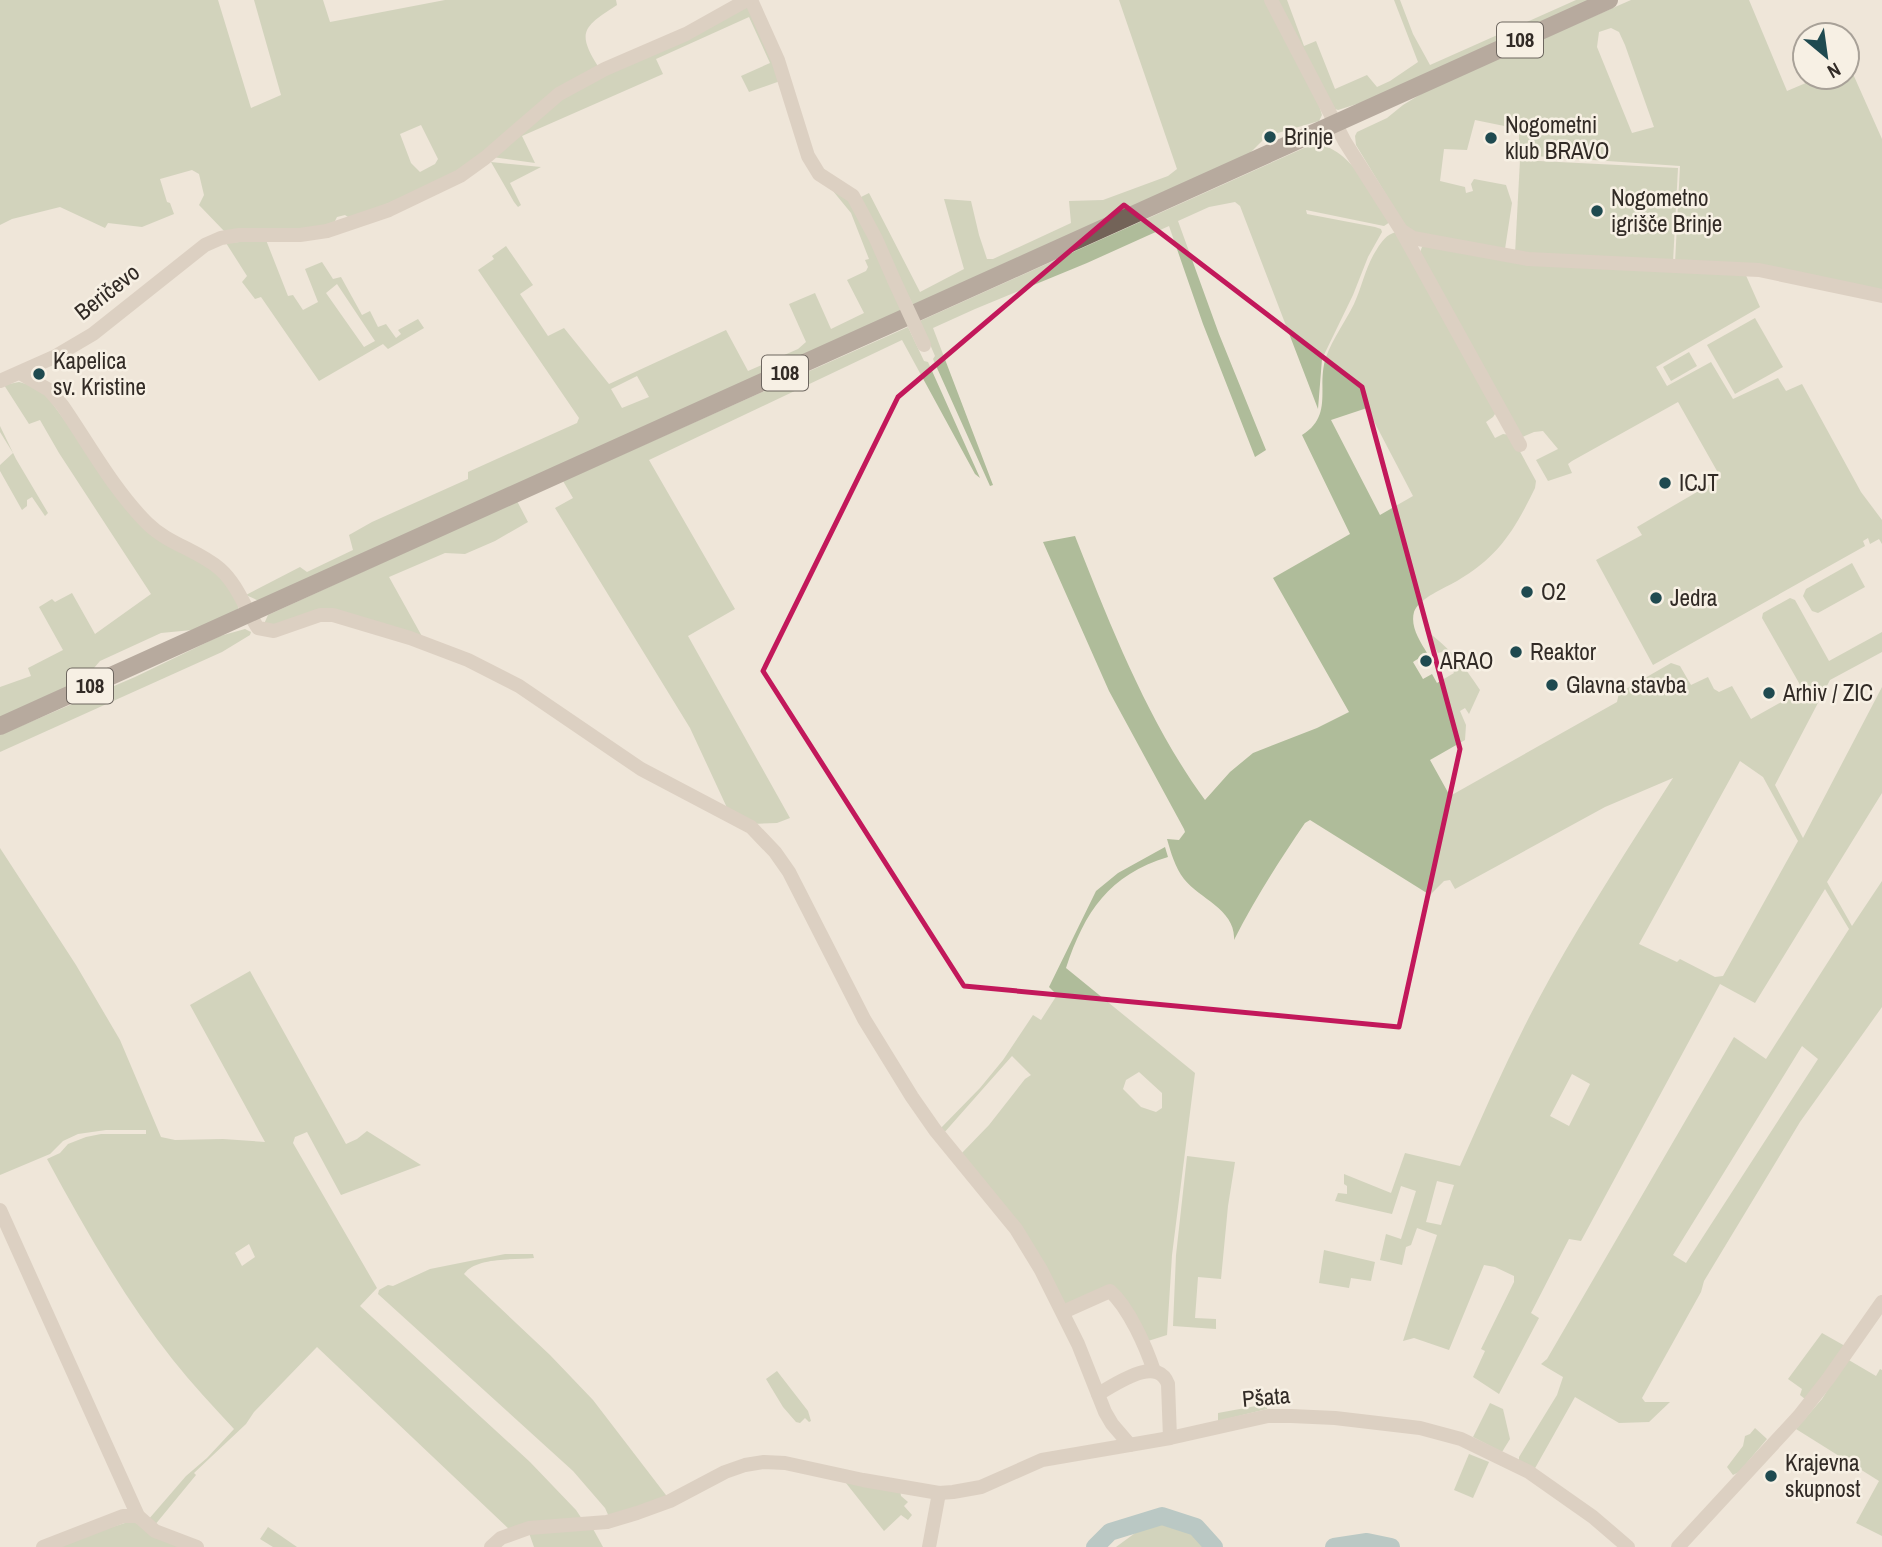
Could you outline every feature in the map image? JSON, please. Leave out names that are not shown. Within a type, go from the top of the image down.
[{"type":"main road","name":"108","points":[[0,726],[1609,0]]},
{"type":"street","name":"Beričevo","points":[[0,382],[54,357],[93,334],[205,245],[220,238],[239,235],[300,235],[327,231],[389,210],[460,176],[559,94],[604,69],[685,34],[749,0]]},
{"type":"street","points":[[749,0],[778,60],[808,156],[819,174],[853,196],[876,239],[924,345]]},
{"type":"street","points":[[1271,0],[1336,125],[1401,230],[1520,445]]},
{"type":"street","points":[[1401,230],[1413,238],[1506,256],[1563,262],[1759,270],[1882,296]]},
{"type":"street","points":[[20,373],[49,390],[55,397],[134,509],[159,533],[219,568],[242,599],[258,628],[274,631],[285,629],[320,615],[346,617],[468,660],[519,686],[640,769],[751,827],[775,852],[789,872],[889,1062],[935,1130],[1016,1229],[1041,1269],[1112,1424],[1130,1446]]},
{"type":"street","points":[[0,1210],[138,1516],[155,1531],[197,1547]]},
{"type":"street","points":[[1063,1312],[1110,1292],[1130,1319],[1154,1371],[1166,1378],[1170,1438]]},
{"type":"street","points":[[1678,1547],[1799,1416],[1882,1301]]},
{"type":"street","points":[[1098,1394],[1124,1378],[1154,1371]]},
{"type":"street","name":"Pšata","points":[[491,1547],[501,1538],[528,1528],[607,1522],[637,1513],[670,1501],[725,1472],[745,1465],[785,1463],[939,1493],[981,1487],[1042,1460],[1130,1446],[1268,1416],[1335,1418],[1445,1433],[1487,1450],[1529,1472],[1593,1517],[1628,1547]]},
{"type":"street","points":[[929,1547],[939,1493]]},
{"type":"street","points":[[43,1547],[123,1516],[138,1516]]},
{"type":"highlighted area","points":[[1124,205],[1362,387],[1460,749],[1399,1027],[964,986],[763,671],[898,397]]},
{"type":"green space","points":[[0,0],[218,0],[251,108],[281,95],[254,0],[323,0],[330,22],[445,0],[616,0],[617,5],[590,25],[587,31],[587,46],[599,68],[480,157],[438,182],[351,219],[345,215],[337,217],[333,225],[306,231],[225,232],[199,205],[204,195],[199,174],[192,170],[160,179],[174,214],[142,227],[108,223],[105,228],[60,207],[12,219],[0,225]],"holes":[[[421,125],[438,159],[435,164],[420,172],[411,163],[400,134]]]},
{"type":"green space","points":[[1119,0],[1268,0],[1319,105],[1322,115],[1319,121],[1267,136],[1247,156],[914,307],[859,198],[869,193],[920,292],[964,269],[944,199],[971,201],[987,259],[993,259],[1071,223],[1069,201],[1103,200],[1168,176],[1177,169]]},
{"type":"green space","points":[[1276,0],[1287,0],[1304,46],[1316,41],[1335,89],[1367,75],[1377,87],[1418,62],[1394,0],[1400,0],[1413,34],[1430,65],[1576,0],[1594,0],[1363,102],[1338,110],[1335,109]]},
{"type":"green space","points":[[1631,0],[1749,0],[1787,91],[1861,91],[1882,139],[1882,294],[1675,263],[1680,166],[1519,155],[1519,129],[1475,120],[1467,150],[1444,149],[1440,181],[1465,187],[1466,193],[1473,191],[1471,184],[1474,179],[1506,185],[1512,203],[1505,249],[1424,236],[1407,229],[1356,145],[1357,132],[1387,118],[1431,88]],"holes":[[[1611,28],[1619,32],[1654,127],[1632,133],[1597,47],[1599,32]]]},
{"type":"green space","points":[[748,6],[783,80],[749,92],[741,76],[770,63],[749,17],[656,59],[663,74],[522,136],[535,163],[492,157],[550,106],[582,85]]},
{"type":"green space","points":[[1313,144],[1326,146],[1349,162],[1368,186],[1390,222],[1384,226],[1306,210],[1307,214],[1375,227],[1382,232],[1322,359],[1318,409],[1240,206],[1235,202],[1209,207],[1178,221],[1219,334],[1266,450],[1255,457],[1203,324],[1169,226],[933,328],[993,485],[990,486],[933,359],[935,356],[920,321]]},
{"type":"green space","name":"Nogometno igrišče Brinje","points":[[1520,160],[1678,168],[1673,262],[1515,254]]},
{"type":"green space","points":[[491,162],[541,167],[510,183],[521,205],[518,207],[514,202]]},
{"type":"green space","points":[[833,191],[854,203],[902,312],[259,601],[246,595],[300,567],[307,572],[353,550],[349,535],[468,479],[468,472],[577,423],[579,418],[478,270],[506,246],[533,285],[520,294],[548,336],[564,328],[609,384],[726,330],[748,371],[798,349],[806,342],[789,304],[815,293],[831,329],[864,313],[847,280],[866,271],[868,267],[865,260],[869,259],[851,213]],"holes":[[[637,376],[649,397],[622,408],[611,389]]]},
{"type":"green space","points":[[1396,232],[1497,411],[1486,422],[1495,438],[1503,434],[1511,435],[1536,481],[1520,517],[1495,552],[1472,572],[1427,598],[1414,612],[1415,628],[1427,653],[1413,662],[1423,679],[1432,674],[1437,683],[1454,673],[1425,630],[1455,657],[1480,690],[1469,714],[1465,708],[1460,711],[1466,725],[1465,740],[1430,760],[1450,796],[1617,702],[1619,693],[1671,663],[1680,666],[1691,685],[1708,677],[1714,689],[1719,692],[1732,686],[1751,719],[1803,690],[1762,618],[1763,613],[1790,598],[1795,600],[1829,661],[1882,632],[1882,652],[1830,680],[1775,785],[1803,838],[1882,687],[1882,793],[1827,882],[1852,926],[1882,881],[1882,1007],[1800,1122],[1704,1281],[1701,1292],[1642,1398],[1645,1402],[1670,1402],[1649,1422],[1619,1423],[1575,1397],[1534,1470],[1519,1461],[1519,1457],[1557,1395],[1563,1377],[1541,1364],[1547,1359],[1734,1037],[1766,1059],[1849,929],[1825,889],[1755,1003],[1720,984],[1581,1241],[1569,1239],[1531,1313],[1539,1318],[1499,1394],[1473,1377],[1485,1351],[1481,1349],[1514,1282],[1514,1276],[1484,1265],[1449,1350],[1414,1338],[1403,1341],[1437,1235],[1417,1228],[1411,1245],[1406,1247],[1402,1265],[1380,1260],[1386,1234],[1401,1239],[1416,1191],[1401,1186],[1392,1214],[1335,1201],[1338,1193],[1347,1194],[1344,1174],[1391,1193],[1405,1153],[1460,1166],[1514,1048],[1550,978],[1673,778],[1605,807],[1455,889],[1450,880],[1444,881],[1430,895],[1310,820],[1305,823],[1277,866],[1234,940],[1233,930],[1223,913],[1184,879],[1176,865],[1167,839],[1179,840],[1185,832],[1184,829],[1109,691],[1043,542],[1075,536],[1148,707],[1205,800],[1230,772],[1253,753],[1317,728],[1349,712],[1273,578],[1350,534],[1302,435],[1318,419],[1322,400],[1323,368],[1329,350],[1354,304],[1373,255],[1387,237]],"holes":[[[1367,408],[1413,496],[1380,515],[1331,420]],[[1740,761],[1763,777],[1798,841],[1723,976],[1715,977],[1680,959],[1677,962],[1639,944]],[[1802,1046],[1818,1059],[1686,1263],[1673,1255]],[[1572,1074],[1590,1084],[1569,1126],[1550,1116]],[[1437,1181],[1454,1185],[1441,1225],[1426,1222]]]},
{"type":"green space","points":[[266,240],[288,296],[293,295],[303,310],[318,302],[305,269],[322,262],[333,279],[341,277],[362,315],[370,311],[378,327],[386,324],[396,338],[401,334],[398,330],[418,319],[424,328],[388,349],[383,344],[319,381],[261,297],[255,299],[242,282],[247,276],[226,243]],"holes":[[[337,284],[375,341],[364,347],[326,293]]]},
{"type":"green space","points":[[1428,244],[1744,271],[1760,307],[1656,367],[1667,386],[1711,362],[1733,399],[1778,378],[1786,391],[1802,384],[1861,492],[1882,520],[1882,544],[1879,539],[1870,544],[1868,538],[1863,541],[1865,546],[1653,665],[1596,560],[1642,535],[1637,527],[1721,478],[1678,402],[1572,461],[1568,464],[1572,473],[1548,481],[1536,460],[1558,449],[1543,431],[1520,438],[1419,255],[1422,247]]},
{"type":"green space","points":[[1755,318],[1783,367],[1735,394],[1707,345]]},
{"type":"green space","points":[[908,327],[924,361],[928,362],[980,478],[975,474],[902,340],[649,460],[735,609],[688,636],[790,818],[777,823],[751,824],[729,812],[690,728],[555,508],[573,498],[563,481]]},
{"type":"green space","points":[[1689,352],[1697,366],[1671,381],[1663,367]]},
{"type":"green space","points":[[19,382],[41,388],[131,511],[219,574],[239,605],[237,612],[192,630],[161,633],[100,661],[82,682],[0,719],[0,687],[31,676],[28,668],[63,650],[39,607],[52,599],[55,602],[72,593],[95,634],[151,594],[40,420],[29,424],[4,385]]},
{"type":"green space","points":[[0,426],[48,513],[45,516],[32,497],[27,500],[27,506],[22,510],[0,471],[0,465],[13,453],[0,432]]},
{"type":"green space","points":[[517,501],[528,522],[465,554],[445,553],[389,577],[424,640],[338,613],[279,627],[264,624],[268,615]]},
{"type":"green space","points":[[1852,563],[1865,587],[1818,613],[1812,611],[1803,596],[1806,589]]},
{"type":"green space","points":[[245,629],[251,632],[250,635],[222,652],[0,752],[0,735],[135,677],[220,636]]},
{"type":"green space","points":[[1165,847],[1168,857],[1130,874],[1102,898],[1082,929],[1066,968],[1195,1073],[1172,1255],[1167,1335],[1148,1341],[1113,1288],[1064,1305],[960,1155],[1031,1075],[1012,1056],[943,1134],[939,1130],[1003,1060],[1033,1015],[1041,1020],[1057,995],[1049,987],[1096,891],[1118,873]],"holes":[[[1139,1072],[1162,1093],[1162,1108],[1156,1112],[1141,1107],[1123,1089],[1126,1080]]]},
{"type":"green space","points":[[0,848],[76,965],[120,1040],[161,1137],[175,1140],[265,1142],[190,1005],[250,971],[346,1144],[367,1131],[421,1165],[341,1195],[307,1132],[295,1137],[293,1143],[377,1288],[360,1306],[530,1462],[584,1522],[510,1530],[317,1347],[254,1412],[246,1424],[194,1473],[196,1475],[154,1526],[148,1520],[186,1476],[234,1429],[180,1369],[138,1312],[47,1159],[60,1153],[68,1144],[86,1137],[101,1134],[146,1134],[146,1130],[106,1130],[78,1134],[63,1141],[50,1154],[0,1175]],"holes":[[[249,1244],[255,1257],[242,1266],[235,1253]]]},
{"type":"green space","points":[[1187,1156],[1235,1162],[1221,1279],[1198,1277],[1195,1318],[1216,1319],[1216,1329],[1173,1326],[1176,1255]]},
{"type":"green space","points":[[1324,1250],[1375,1262],[1371,1281],[1351,1278],[1349,1288],[1319,1283]]},
{"type":"green space","points":[[505,1254],[533,1254],[534,1258],[486,1262],[464,1274],[550,1355],[593,1400],[669,1499],[610,1519],[605,1508],[573,1471],[378,1294],[379,1290],[388,1285],[393,1286],[430,1269]]},
{"type":"green space","points":[[1822,1333],[1845,1346],[1805,1399],[1800,1395],[1802,1389],[1788,1379]]},
{"type":"green space","points":[[1847,1359],[1876,1376],[1880,1369],[1882,1370],[1882,1536],[1856,1523],[1879,1481],[1796,1429],[1822,1399]]},
{"type":"green space","points":[[777,1371],[808,1411],[811,1421],[805,1418],[800,1423],[796,1422],[783,1407],[766,1379]]},
{"type":"green space","points":[[1490,1403],[1503,1409],[1510,1439],[1502,1452],[1473,1437]]},
{"type":"green space","points":[[1267,1404],[1267,1409],[1218,1421],[1218,1413]]},
{"type":"green space","points":[[1755,1428],[1767,1439],[1739,1472],[1733,1475],[1727,1467],[1743,1446],[1745,1436]]},
{"type":"green space","points":[[1469,1454],[1489,1462],[1473,1498],[1454,1490]]},
{"type":"green space","points":[[842,1478],[900,1489],[901,1496],[908,1502],[904,1506],[912,1515],[908,1520],[901,1515],[884,1531]]},
{"type":"green space","points":[[131,1521],[191,1547],[50,1547]]},
{"type":"green space","points":[[1162,1521],[1191,1528],[1202,1535],[1212,1547],[1116,1547],[1142,1528]]},
{"type":"green space","points":[[268,1527],[297,1547],[273,1547],[260,1539]]},
{"type":"green space","points":[[592,1527],[603,1547],[534,1547],[529,1533]]},
{"type":"waterway","name":"Pšata","points":[[1095,1547],[1110,1532],[1162,1516],[1196,1527],[1214,1547]]},
{"type":"waterway","name":"Pšata","points":[[1334,1547],[1367,1542],[1391,1547]]},
{"type":"place","name":"Brinje","points":[[1270,137]]},
{"type":"place","name":"Nogometni klub BRAVO","points":[[1491,138]]},
{"type":"place","name":"Nogometno igrišče Brinje","points":[[1597,211]]},
{"type":"place","name":"Kapelica sv. Kristine","points":[[39,374]]},
{"type":"place","name":"ICJT","points":[[1665,483]]},
{"type":"place","name":"O2","points":[[1527,592]]},
{"type":"place","name":"Jedra","points":[[1656,598]]},
{"type":"place","name":"Reaktor","points":[[1516,652]]},
{"type":"place","name":"ARAO","points":[[1426,661]]},
{"type":"place","name":"Glavna stavba","points":[[1552,685]]},
{"type":"place","name":"Arhiv / ZIC","points":[[1769,693]]},
{"type":"place","name":"Krajevna skupnost","points":[[1771,1476]]}]
